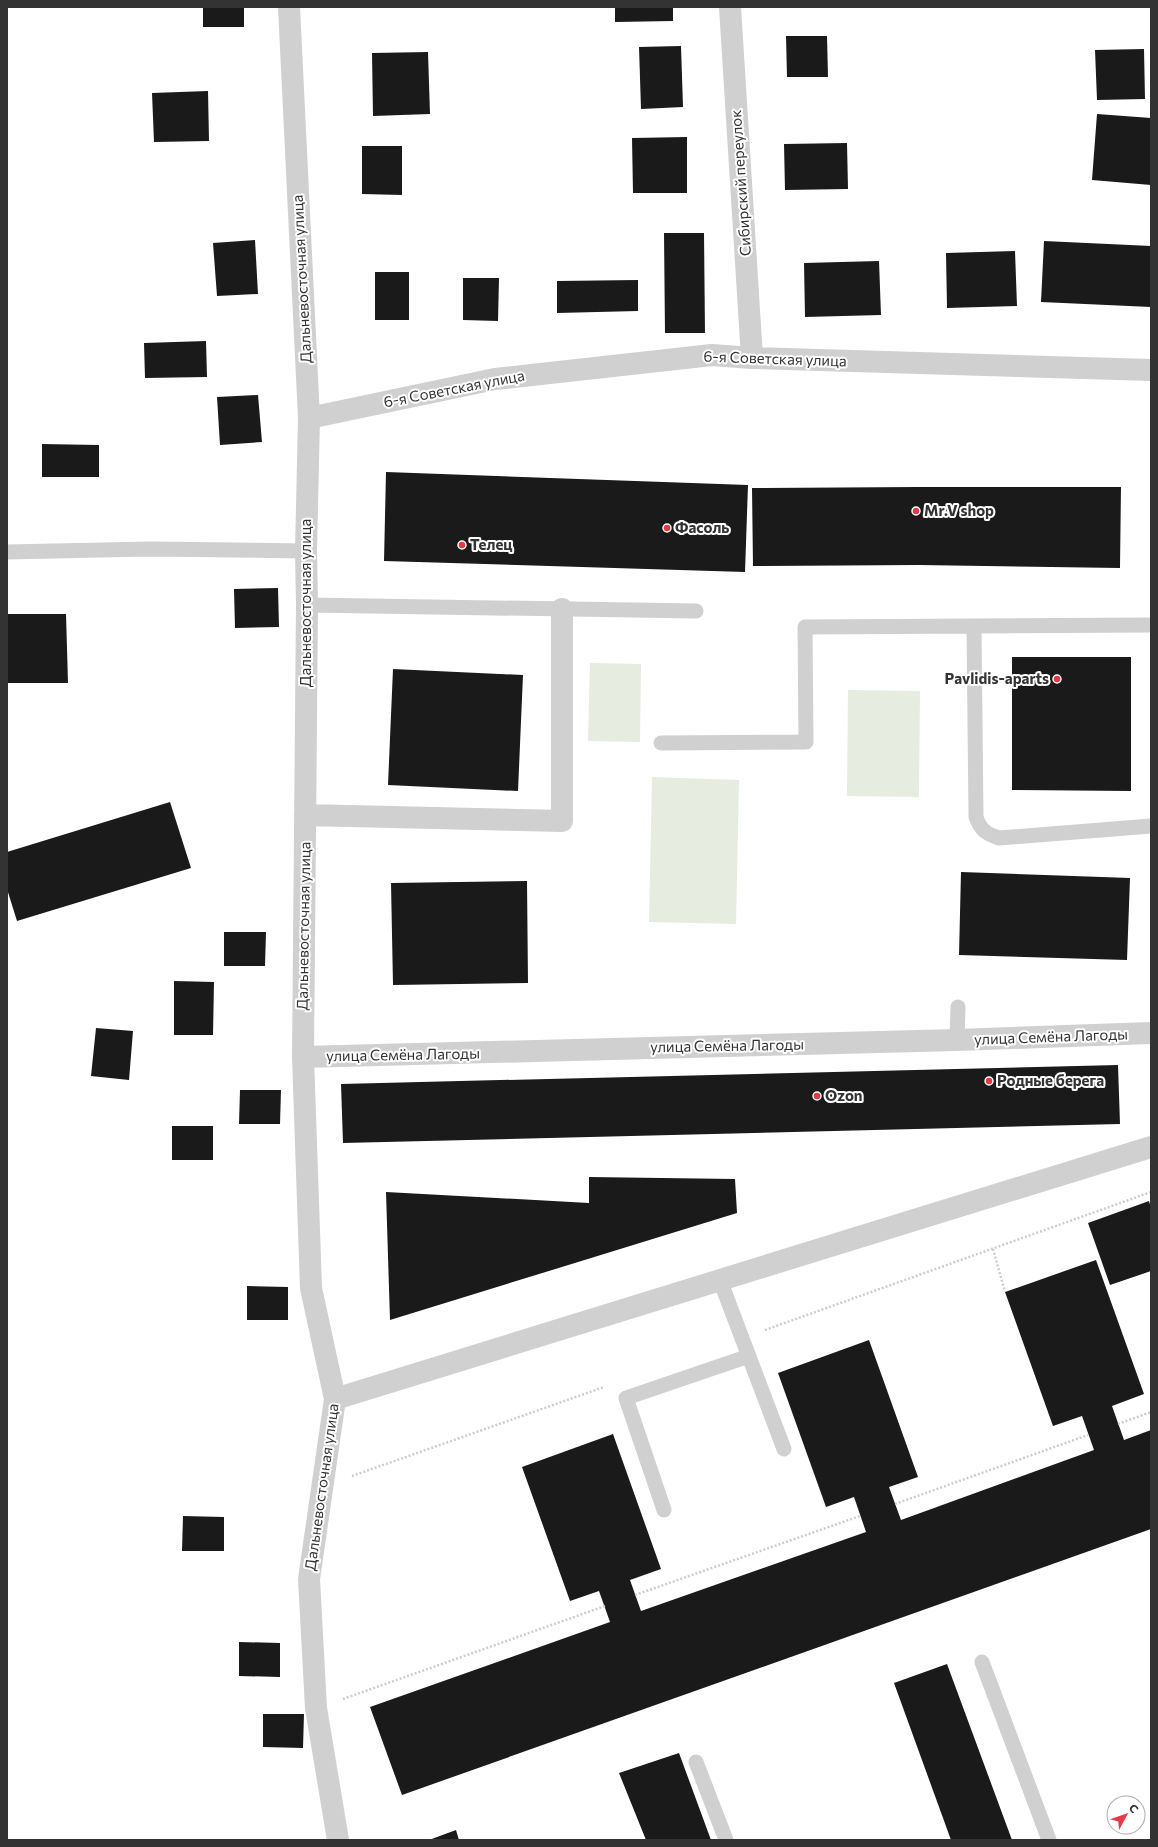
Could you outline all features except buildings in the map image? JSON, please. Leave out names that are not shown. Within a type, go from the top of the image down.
[{"type":"street","name":"Дальневосточная улица","points":[[289,7],[309,418],[306,551],[307,605],[303,1057],[311,1288],[335,1399],[309,1579],[316,1708],[338,1840]]},
{"type":"street","name":"Сибирский переулок","points":[[730,7],[752,358]]},
{"type":"street","name":"6-я Советская улица","points":[[309,418],[495,379],[712,355],[752,358],[1151,370]]},
{"type":"street","points":[[305,815],[562,821],[562,609]]},
{"type":"street","name":"улица Семёна Лагоды","points":[[303,1057],[957,1040],[1151,1033]]},
{"type":"street","points":[[335,1399],[1151,1147]]},
{"type":"lane","points":[[7,552],[150,549],[306,551]]},
{"type":"lane","points":[[307,605],[696,611]]},
{"type":"lane","points":[[661,743],[806,742],[805,627],[1151,625]]},
{"type":"lane","points":[[974,626],[976,817],[984,832],[998,838],[1151,826]]},
{"type":"lane","points":[[957,1040],[958,1007]]},
{"type":"lane","points":[[720,1280],[784,1449]]},
{"type":"lane","points":[[664,1510],[626,1398],[749,1356]]},
{"type":"lane","points":[[982,1662],[1049,1840]]},
{"type":"lane","points":[[696,1762],[726,1840]]},
{"type":"path","points":[[993,1249],[1005,1292]]},
{"type":"path","points":[[1118,1424],[1151,1412]]},
{"type":"path","points":[[895,1504],[1088,1435]]},
{"type":"path","points":[[635,1595],[860,1516]]},
{"type":"path","points":[[316,1708],[605,1606]]},
{"type":"shaded area","points":[[590,663],[641,664],[640,742],[588,741]]},
{"type":"shaded area","points":[[848,690],[920,691],[919,797],[847,796]]},
{"type":"shaded area","points":[[652,777],[739,780],[736,924],[649,922]]},
{"type":"place","name":"Mr.V shop","points":[[916,511]]},
{"type":"place","name":"Фасоль","points":[[667,528]]},
{"type":"place","name":"Телец","points":[[462,545]]},
{"type":"place","name":"Pavlidis-aparts","points":[[1057,679]]},
{"type":"place","name":"Родные берега","points":[[989,1081]]},
{"type":"place","name":"Ozon","points":[[817,1096]]}]
